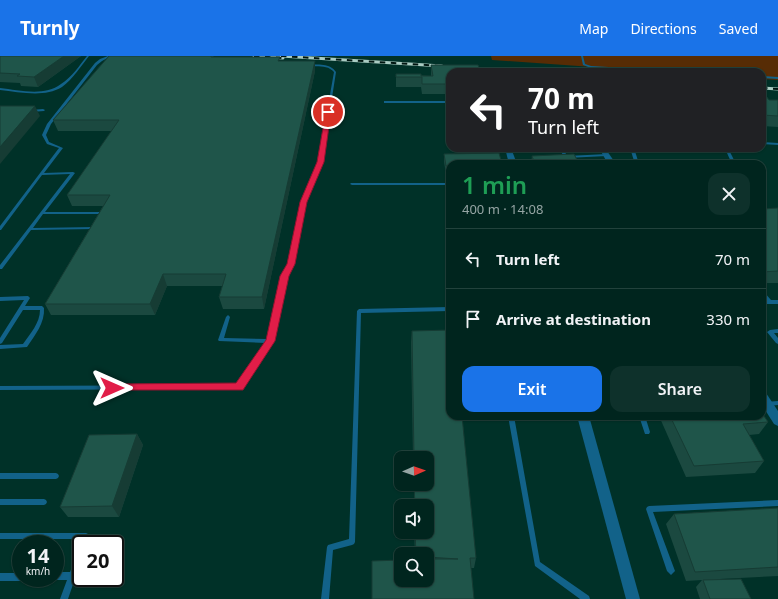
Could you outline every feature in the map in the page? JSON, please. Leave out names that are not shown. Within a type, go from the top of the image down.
[{"type":"street","points":[[605,152],[610,160]]},
{"type":"street","points":[[769,401],[778,421]]},
{"type":"street","points":[[583,420],[633,599]]},
{"type":"lane","points":[[0,89],[52,90],[64,83],[88,56]]},
{"type":"lane","points":[[0,229],[61,148],[48,143],[44,135],[49,124],[96,64],[100,60],[110,56]]},
{"type":"lane","points":[[582,56],[584,64],[591,67],[609,68]]},
{"type":"lane","points":[[0,388],[239,387],[270,341],[284,276],[291,264],[303,202],[320,162],[334,72],[333,69],[327,66],[304,65]]},
{"type":"lane","points":[[766,77],[778,78]]},
{"type":"lane","points":[[385,102],[446,102]]},
{"type":"lane","points":[[28,111],[43,110]]},
{"type":"lane","points":[[766,143],[778,144]]},
{"type":"lane","points":[[563,152],[566,157],[607,155]]},
{"type":"lane","points":[[0,268],[73,172],[42,174]]},
{"type":"lane","points":[[352,184],[446,184]]},
{"type":"lane","points":[[43,213],[100,213]]},
{"type":"lane","points":[[30,229],[95,228]]},
{"type":"lane","points":[[0,299],[28,298],[0,342]]},
{"type":"lane","points":[[766,298],[770,302]]},
{"type":"lane","points":[[766,302],[778,302]]},
{"type":"lane","points":[[0,347],[24,346],[39,323],[43,314],[42,308],[22,308]]},
{"type":"lane","points":[[325,599],[330,547],[352,542],[359,311],[446,309]]},
{"type":"lane","points":[[228,317],[221,340],[270,341]]},
{"type":"lane","points":[[778,331],[770,332],[778,342]]},
{"type":"lane","points":[[512,420],[537,564],[586,599]]},
{"type":"lane","points":[[643,420],[647,432]]},
{"type":"lane","points":[[0,476],[56,476]]},
{"type":"lane","points":[[0,502],[44,502]]},
{"type":"lane","points":[[671,571],[649,509],[778,503]]},
{"type":"lane","points":[[0,536],[72,536]]},
{"type":"lane","points":[[64,576],[72,576],[64,599]]},
{"type":"lane","points":[[0,577],[12,577]]},
{"type":"shaded area","points":[[491,56],[778,56],[778,80],[766,79],[766,68],[606,68],[492,60]]},
{"type":"building","points":[[0,56],[64,56],[34,77],[17,76],[20,74],[0,73]]},
{"type":"building","points":[[109,56],[280,57],[278,61],[315,61],[262,297],[219,297],[226,274],[163,274],[150,304],[45,304],[110,195],[67,195],[119,120],[53,120]]},
{"type":"building","points":[[431,65],[478,65],[479,68],[446,68],[446,84],[422,84],[422,77],[396,77],[396,74],[421,74],[421,76],[433,76]]},
{"type":"building","points":[[766,96],[769,100],[778,100],[778,116],[766,115]]},
{"type":"building","points":[[0,106],[35,106],[0,147]]},
{"type":"building","points":[[499,153],[501,160],[446,160],[446,166],[444,154]]},
{"type":"building","points":[[574,154],[577,160],[534,160],[532,156]]},
{"type":"building","points":[[778,208],[778,271],[766,272],[766,209]]},
{"type":"building","points":[[446,330],[446,420],[462,420],[476,558],[470,558],[474,599],[372,599],[372,561],[394,560],[394,587],[434,587],[434,559],[458,559],[434,557],[434,547],[416,547],[415,539],[434,539],[434,499],[415,499],[414,491],[434,491],[434,451],[414,451],[412,331]]},
{"type":"building","points":[[766,419],[768,422],[743,424],[764,461],[694,466],[672,420]]},
{"type":"building","points":[[137,434],[112,506],[60,507],[89,435]]},
{"type":"building","points":[[778,508],[778,567],[695,572],[674,514]]},
{"type":"building","points":[[741,579],[751,599],[710,599],[703,580]]},
{"type":"railway","points":[[254,56],[283,58]]},
{"type":"railway","points":[[281,56],[442,66]]},
{"type":"railway","points":[[766,88],[778,89]]},
{"type":"route","points":[[112,388],[239,387],[270,341],[284,276],[291,264],[303,202],[320,162],[328,112]]}]
